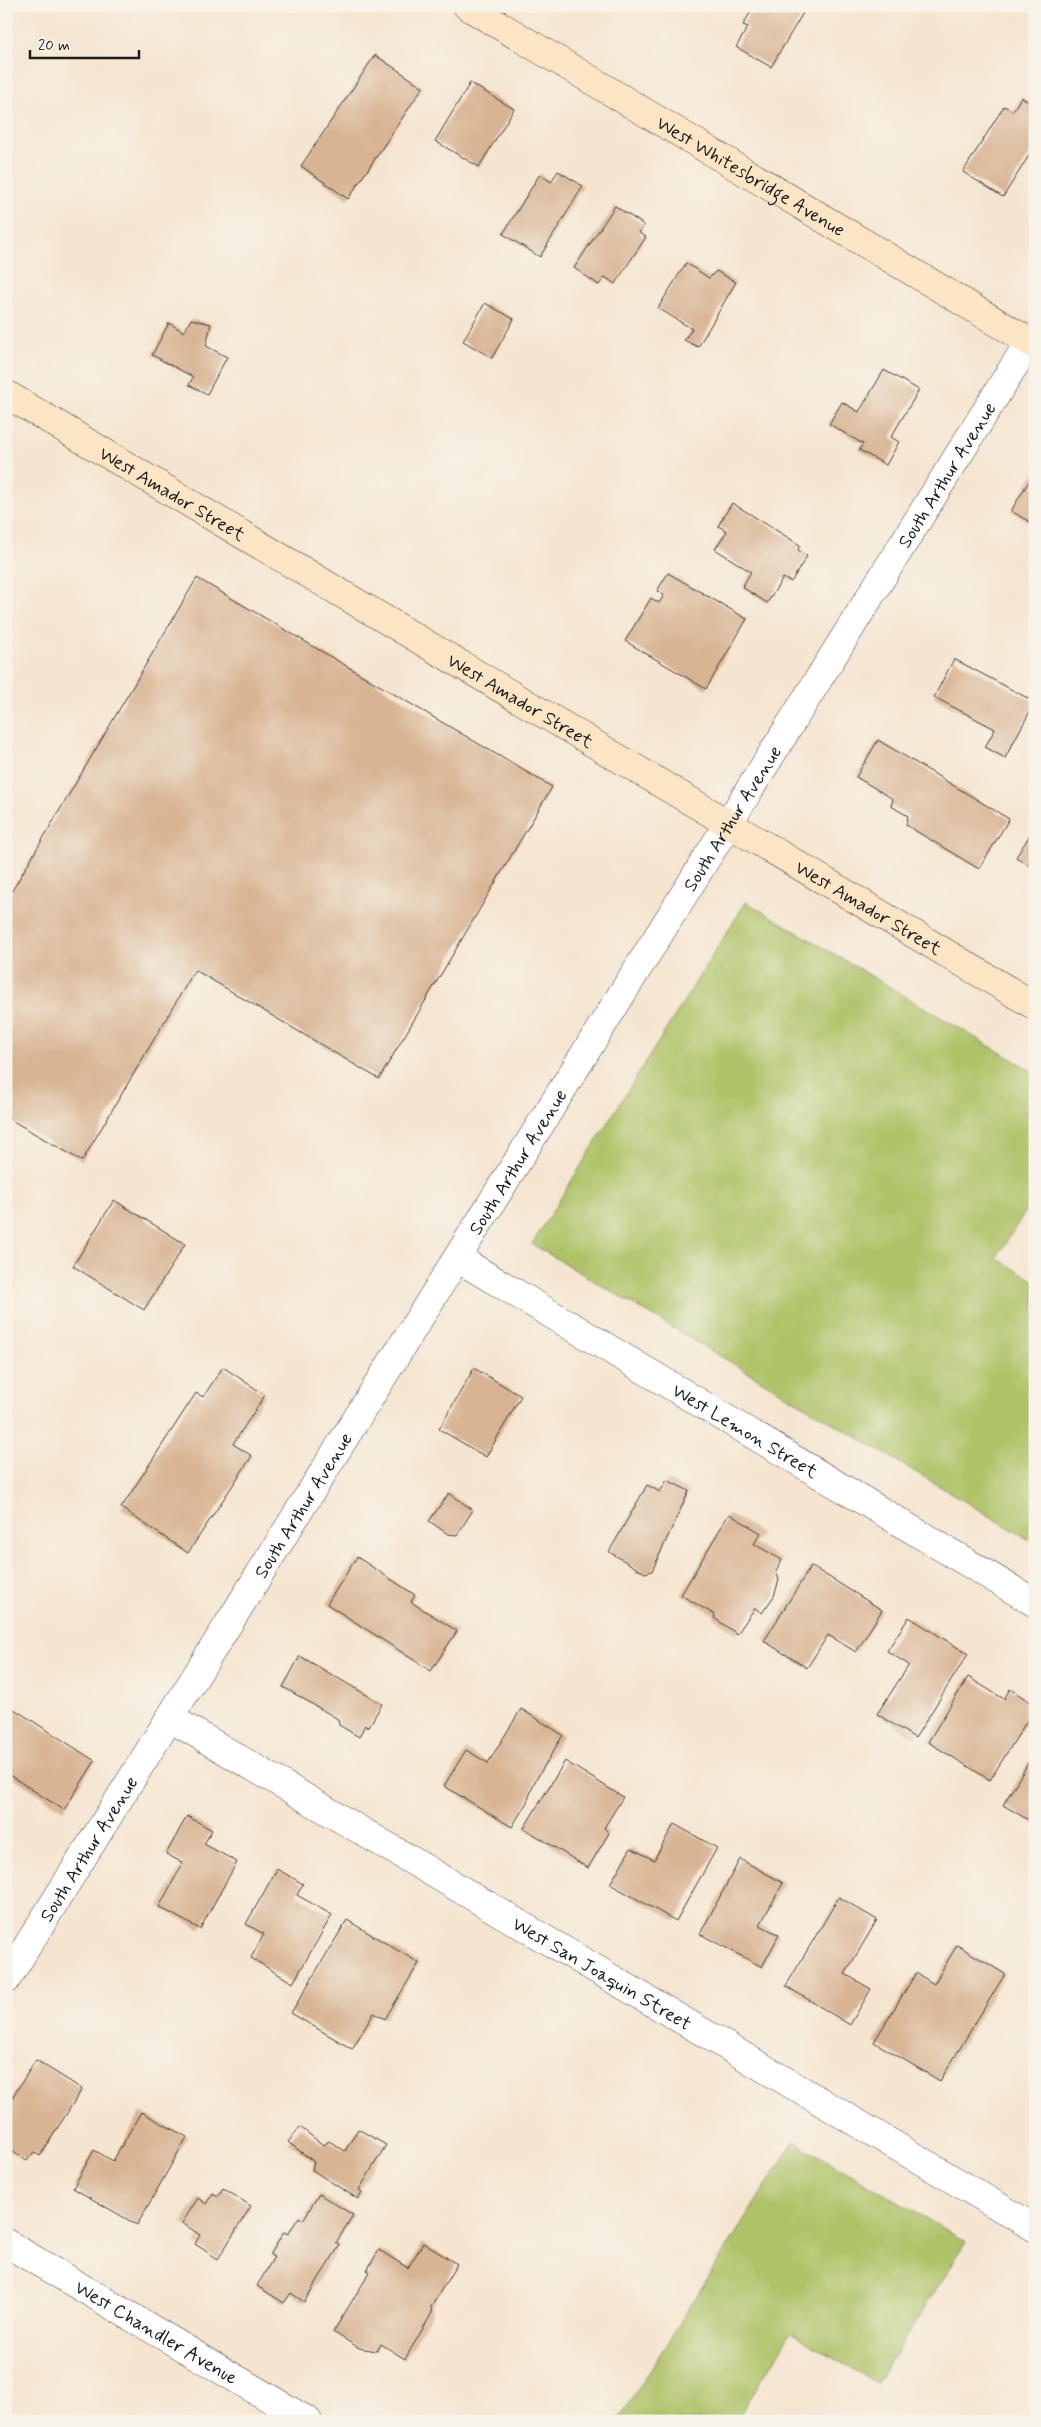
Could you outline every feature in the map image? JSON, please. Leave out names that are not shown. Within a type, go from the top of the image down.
[{"type":"main road","name":"West Whitesbridge Avenue","points":[[467,6],[1032,344]]},
{"type":"main road","name":"West Amador Street","points":[[6,394],[1035,1006]]},
{"type":"street","name":"South Arthur Avenue","points":[[6,1980],[729,824],[1032,344]]},
{"type":"street","name":"West Lemon Street","points":[[457,1258],[1035,1603]]},
{"type":"street","name":"West San Joaquin Street","points":[[170,1718],[1035,2228]]},
{"type":"street","name":"West Chandler Avenue","points":[[6,2243],[308,2421]]},
{"type":"green space","points":[[746,902],[1035,1073],[1035,1196],[996,1258],[1035,1281],[1035,1543],[532,1244]]},
{"type":"green space","points":[[794,2141],[966,2242],[877,2383],[791,2333],[736,2421],[618,2421]]},
{"type":"building","points":[[754,6],[807,6],[771,67],[736,47],[748,27],[743,25]]},
{"type":"building","points":[[375,55],[423,87],[348,199],[301,166]]},
{"type":"building","points":[[470,83],[514,109],[479,167],[435,141]]},
{"type":"building","points":[[1021,97],[1035,106],[1035,146],[1003,197],[963,172],[1004,106],[1013,111]]},
{"type":"building","points":[[558,171],[583,186],[540,257],[503,234],[540,174],[551,182]]},
{"type":"building","points":[[615,206],[644,225],[639,233],[646,237],[615,284],[605,277],[599,285],[574,268]]},
{"type":"building","points":[[686,263],[709,278],[716,271],[736,282],[698,347],[684,340],[692,329],[658,308]]},
{"type":"building","points":[[485,303],[514,319],[492,358],[463,341]]},
{"type":"building","points":[[191,319],[211,324],[206,346],[227,357],[207,394],[189,385],[193,377],[152,355],[169,323],[184,332]]},
{"type":"building","points":[[884,370],[919,390],[891,437],[899,442],[886,465],[859,450],[863,444],[829,424],[842,402],[859,412]]},
{"type":"building","points":[[1035,471],[1035,525],[1011,511]]},
{"type":"building","points":[[732,503],[800,545],[798,550],[807,556],[791,582],[783,578],[767,603],[742,587],[751,572],[715,549],[727,531],[718,526]]},
{"type":"building","points":[[668,573],[747,619],[706,689],[625,641],[651,598],[659,603],[664,595],[657,591]]},
{"type":"building","points":[[197,578],[552,787],[379,1079],[195,970],[82,1161],[6,1117],[6,901]]},
{"type":"building","points":[[954,659],[1035,702],[1005,758],[985,747],[995,729],[934,697]]},
{"type":"building","points":[[878,740],[1009,819],[979,869],[906,825],[908,816],[891,806],[893,799],[856,777]]},
{"type":"building","points":[[1035,827],[1035,869],[1016,857]]},
{"type":"building","points":[[114,1200],[185,1244],[144,1310],[73,1266]]},
{"type":"building","points":[[223,1367],[265,1395],[233,1444],[252,1456],[188,1553],[121,1508],[196,1393],[203,1397]]},
{"type":"building","points":[[474,1368],[521,1396],[486,1457],[439,1429]]},
{"type":"building","points":[[667,1480],[689,1491],[652,1571],[645,1573],[609,1552],[647,1485],[660,1492]]},
{"type":"building","points":[[449,1493],[473,1510],[457,1535],[448,1534],[429,1521]]},
{"type":"building","points":[[729,1514],[761,1533],[754,1544],[782,1560],[776,1571],[779,1580],[774,1596],[762,1613],[755,1608],[737,1634],[714,1618],[715,1615],[681,1595]]},
{"type":"building","points":[[357,1557],[415,1595],[411,1602],[457,1631],[431,1671],[327,1604]]},
{"type":"building","points":[[811,1566],[882,1610],[856,1652],[828,1635],[807,1668],[764,1641]]},
{"type":"building","points":[[909,1617],[968,1654],[915,1738],[877,1714],[909,1665],[887,1651]]},
{"type":"building","points":[[300,1656],[382,1704],[368,1728],[365,1725],[359,1737],[339,1725],[338,1719],[283,1687]]},
{"type":"building","points":[[968,1677],[1004,1699],[1010,1689],[1035,1705],[1035,1708],[990,1780],[928,1742]]},
{"type":"building","points":[[14,1709],[95,1761],[64,1810],[6,1773],[6,1722]]},
{"type":"building","points":[[521,1709],[563,1735],[534,1783],[527,1802],[512,1827],[444,1786],[466,1750],[488,1763]]},
{"type":"building","points":[[1035,1752],[1035,1824],[1003,1805]]},
{"type":"building","points":[[565,1761],[623,1797],[604,1828],[609,1833],[588,1868],[524,1828]]},
{"type":"building","points":[[187,1816],[212,1830],[204,1844],[237,1862],[200,1929],[159,1907],[183,1863],[166,1854]]},
{"type":"building","points":[[674,1824],[717,1848],[676,1921],[610,1884],[631,1848],[654,1860]]},
{"type":"building","points":[[740,1859],[783,1883],[760,1925],[779,1935],[762,1967],[700,1934]]},
{"type":"building","points":[[277,1869],[303,1884],[297,1895],[332,1915],[293,1983],[251,1958],[264,1934],[246,1924]]},
{"type":"building","points":[[839,1897],[877,1920],[845,1974],[871,1989],[850,2025],[786,1986]]},
{"type":"building","points":[[347,1920],[419,1963],[385,2019],[374,2013],[352,2049],[291,2013]]},
{"type":"building","points":[[957,1945],[1005,1974],[940,2081],[874,2042],[916,1973],[934,1984]]},
{"type":"building","points":[[36,2060],[82,2089],[40,2156],[35,2153],[26,2160],[6,2148],[6,2107]]},
{"type":"building","points":[[141,2112],[187,2137],[137,2225],[73,2188],[94,2150],[113,2161]]},
{"type":"building","points":[[300,2127],[323,2145],[329,2141],[345,2151],[358,2129],[386,2145],[359,2190],[362,2192],[358,2199],[312,2170],[314,2162],[288,2142]]},
{"type":"building","points":[[223,2188],[251,2206],[218,2259],[195,2244],[200,2235],[182,2223],[198,2198],[206,2204],[213,2193],[218,2196]]},
{"type":"building","points":[[319,2194],[353,2215],[336,2243],[340,2245],[304,2302],[291,2293],[284,2303],[257,2286],[274,2257],[270,2255],[284,2232],[288,2234],[299,2217],[303,2220]]},
{"type":"building","points":[[423,2243],[457,2264],[431,2307],[432,2313],[405,2359],[381,2344],[377,2351],[359,2348],[333,2332],[370,2272],[367,2270],[379,2250],[408,2268]]}]
